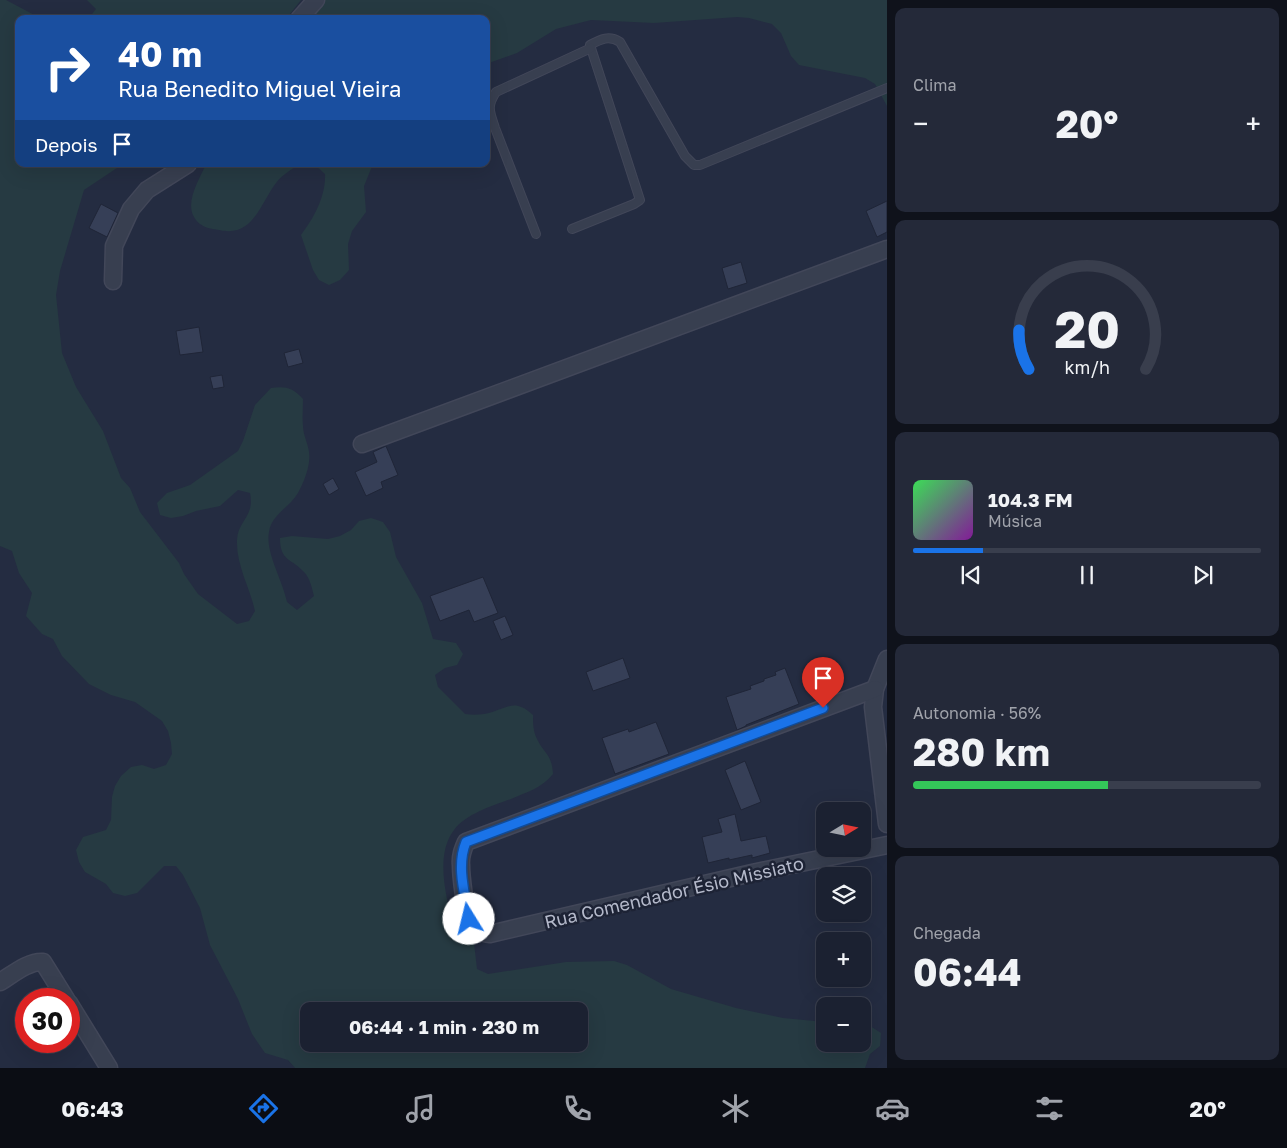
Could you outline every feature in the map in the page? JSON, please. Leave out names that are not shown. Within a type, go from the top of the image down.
[{"type":"street","points":[[303,15],[316,0]]},
{"type":"street","points":[[113,280],[114,246],[131,209],[147,190],[183,167]]},
{"type":"street","points":[[362,444],[887,249]]},
{"type":"street","points":[[887,659],[875,689],[873,707],[881,723],[887,824]]},
{"type":"street","name":"Rua Comendador Ésio Missiato","points":[[875,689],[466,842],[460,864],[469,919],[474,928],[481,933],[490,934],[752,873],[887,845]]},
{"type":"street","points":[[0,982],[29,965],[42,962],[59,988]]},
{"type":"street","points":[[80,1021],[109,1068]]},
{"type":"lane","points":[[572,229],[640,200],[590,45],[601,39],[614,38],[620,42],[685,156],[694,165],[700,165],[887,88]]},
{"type":"lane","points":[[490,102],[496,92],[591,48]]},
{"type":"lane","points":[[490,114],[536,234]]},
{"type":"shaded area","points":[[0,0],[6,0],[34,15],[15,15],[15,167],[118,167],[84,190],[60,271],[56,295],[62,353],[76,387],[103,431],[121,478],[130,488],[140,512],[179,563],[198,594],[237,624],[249,621],[255,611],[237,549],[238,533],[250,508],[250,493],[238,490],[220,506],[171,518],[160,515],[157,503],[167,493],[190,485],[238,451],[255,405],[271,388],[281,387],[289,389],[296,392],[303,399],[303,429],[309,462],[303,484],[298,493],[273,521],[269,532],[268,540],[272,557],[287,602],[297,610],[314,596],[310,581],[305,573],[284,556],[280,538],[292,536],[328,539],[340,536],[351,530],[359,521],[371,518],[383,522],[390,532],[396,557],[422,603],[433,639],[456,643],[463,654],[457,665],[445,668],[435,675],[438,687],[465,714],[483,714],[516,706],[527,710],[533,715],[536,736],[551,762],[553,774],[534,789],[465,819],[454,830],[445,852],[444,878],[454,928],[474,943],[477,969],[488,974],[566,962],[614,961],[627,965],[671,989],[736,1008],[783,1018],[816,1021],[816,1052],[871,1052],[871,1027],[881,1033],[880,1046],[870,1054],[865,1068],[295,1068],[288,1060],[265,1053],[252,1034],[238,999],[210,945],[200,908],[183,875],[176,866],[164,866],[137,893],[125,896],[113,893],[106,884],[85,872],[79,862],[76,850],[83,837],[106,830],[111,820],[112,797],[115,786],[121,776],[131,767],[142,765],[154,769],[166,765],[172,754],[171,743],[168,731],[162,721],[135,702],[111,695],[89,684],[62,656],[53,639],[42,634],[26,616],[32,593],[19,573],[12,551],[0,546]]},
{"type":"shaded area","points":[[87,0],[301,0],[289,15],[91,15],[96,9]]},
{"type":"shaded area","points":[[323,0],[887,0],[887,106],[875,84],[865,78],[799,65],[791,56],[781,33],[772,24],[749,18],[737,17],[654,23],[591,20],[556,29],[517,53],[490,63],[490,15],[311,15]]},
{"type":"shaded area","points":[[205,167],[295,167],[278,180],[248,224],[240,229],[231,231],[212,229],[200,224],[194,218],[191,202]]},
{"type":"shaded area","points":[[317,167],[372,167],[364,186],[366,212],[352,231],[348,244],[349,270],[340,280],[329,285],[319,280],[313,270],[301,235],[315,214],[324,190],[325,174]]},
{"type":"building","points":[[887,201],[887,232],[877,237],[866,211]]},
{"type":"building","points":[[101,204],[118,213],[107,237],[89,228]]},
{"type":"building","points":[[741,262],[747,283],[728,289],[722,268]]},
{"type":"building","points":[[199,327],[203,352],[180,355],[176,331]]},
{"type":"building","points":[[299,349],[303,363],[288,367],[284,353]]},
{"type":"building","points":[[222,375],[224,387],[213,389],[210,377]]},
{"type":"building","points":[[386,446],[398,475],[381,482],[383,488],[366,496],[355,472],[377,462],[373,452]]},
{"type":"building","points":[[333,478],[339,489],[329,495],[323,484]]},
{"type":"building","points":[[483,577],[498,613],[474,622],[469,610],[440,621],[430,596]]},
{"type":"building","points":[[505,616],[513,635],[501,640],[493,621]]},
{"type":"building","points":[[623,658],[630,678],[593,691],[586,672]]},
{"type":"building","points":[[785,668],[799,704],[737,730],[726,697],[751,689],[750,686],[776,675],[775,672]]},
{"type":"building","points":[[656,722],[669,754],[615,774],[602,738],[628,729],[629,732]]},
{"type":"building","points":[[745,761],[761,802],[741,810],[725,770]]},
{"type":"building","points":[[735,814],[741,841],[766,836],[770,853],[752,858],[752,855],[708,863],[702,837],[722,832],[718,819]]},
{"type":"route","points":[[469,919],[460,864],[466,842],[498,828],[823,708]]}]
